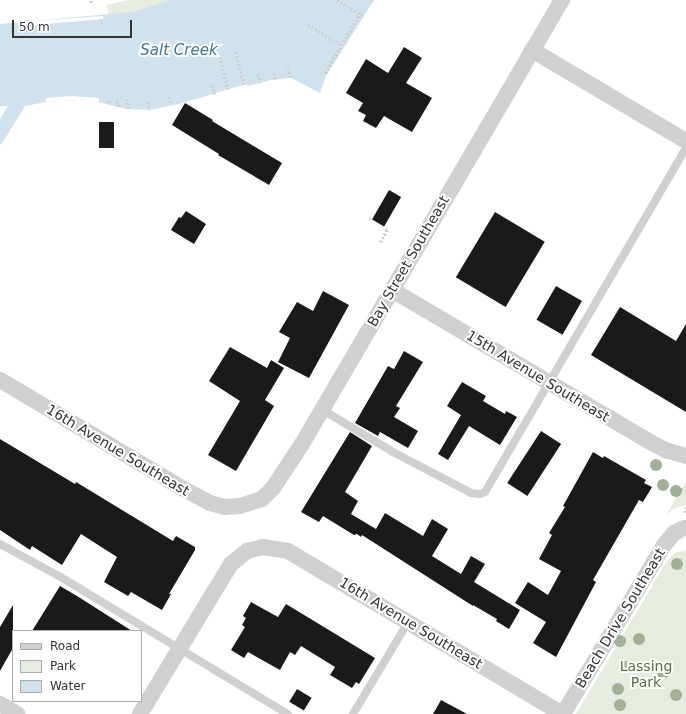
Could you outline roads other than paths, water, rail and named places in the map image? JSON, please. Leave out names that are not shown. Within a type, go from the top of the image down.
[{"type":"street","name":"Bay Street Southeast","points":[[240,506],[262,499],[273,488],[321,410],[562,0]]},
{"type":"street","points":[[532,50],[686,141]]},
{"type":"street","name":"15th Avenue Southeast","points":[[392,290],[665,450],[686,456]]},
{"type":"street","name":"16th Avenue Southeast","points":[[0,380],[195,496],[210,503],[225,507],[240,506]]},
{"type":"street","name":"Beach Drive Southeast","points":[[563,714],[664,545],[674,533],[684,528]]},
{"type":"street","name":"16th Avenue Southeast","points":[[179,649],[231,564],[247,551],[254,548],[272,547],[288,551],[563,714]]},
{"type":"street","points":[[140,714],[179,649]]},
{"type":"street","points":[[0,704],[17,714]]},
{"type":"lane","points":[[321,410],[393,452],[471,493],[480,494],[485,492],[686,148]]},
{"type":"lane","points":[[0,544],[59,576],[288,714]]},
{"type":"lane","points":[[353,714],[408,622]]},
{"type":"water","name":"Salt Creek","points":[[172,0],[374,0],[326,76],[320,93],[291,78],[271,80],[248,86],[246,84],[179,104],[150,110],[127,109],[102,103],[77,100],[46,102],[25,106],[1,145],[0,144],[0,119],[8,106],[0,106],[0,24],[132,12]]},
{"type":"park label","name":"Lassing Park","points":[[646,674]]}]
